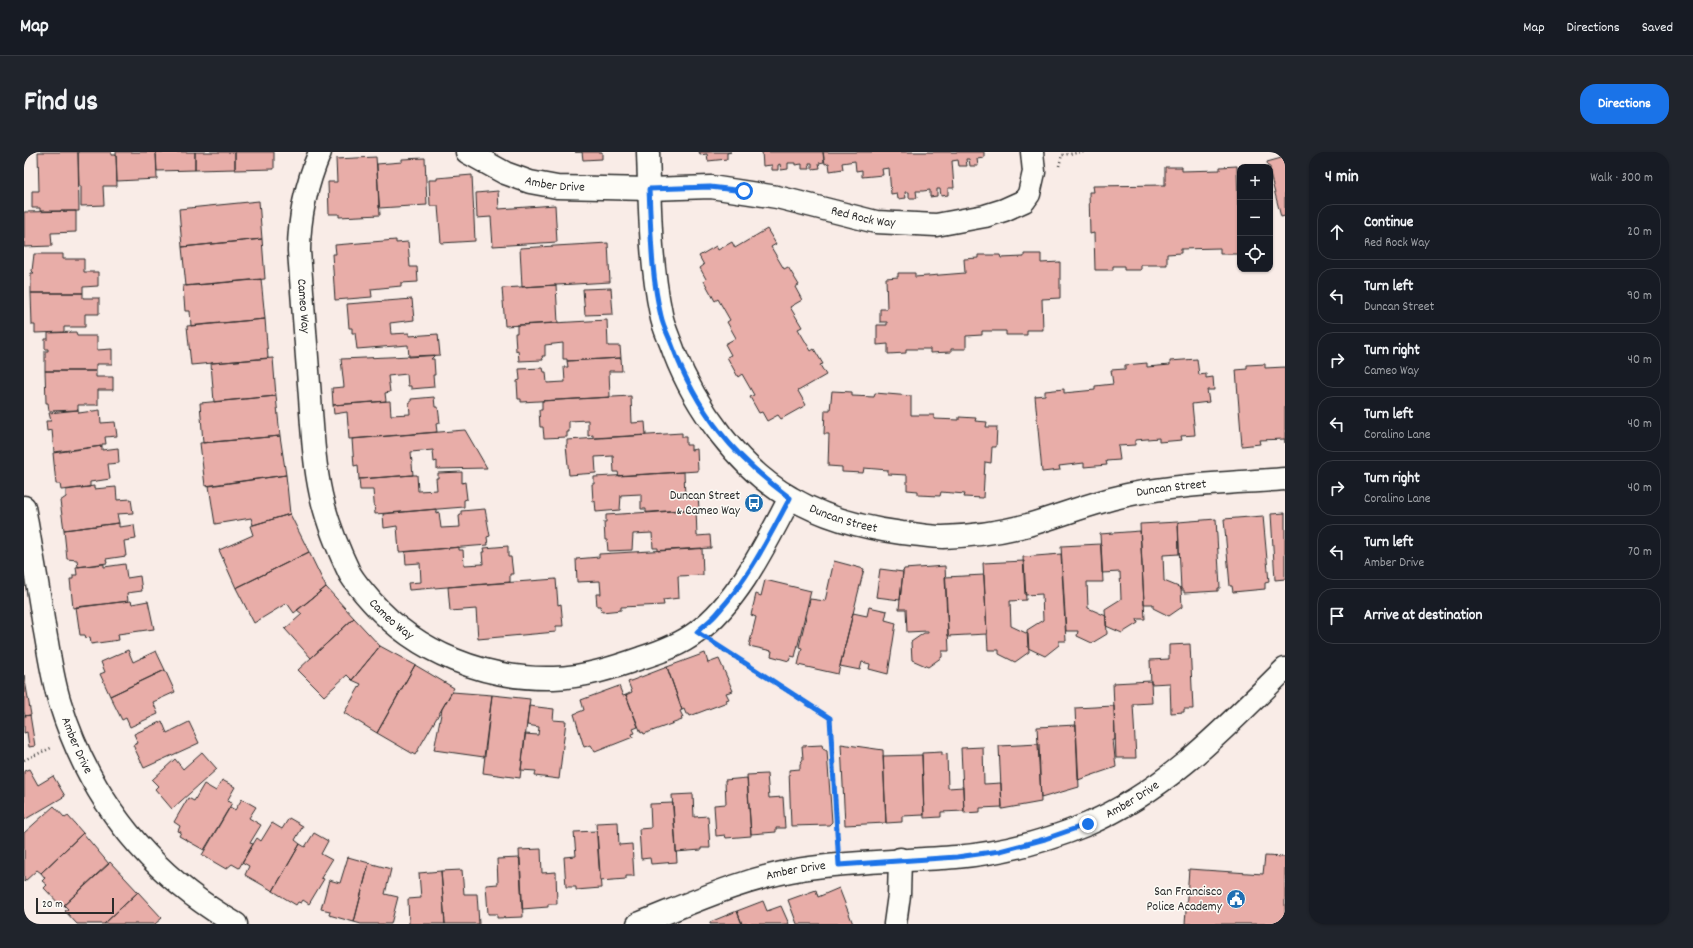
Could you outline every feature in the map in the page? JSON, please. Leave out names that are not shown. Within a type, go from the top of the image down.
[{"type":"street","name":"Cameo Way","points":[[320,152],[309,180],[299,226],[299,251],[315,455],[321,495],[331,529],[352,576],[363,592],[392,623],[434,651],[459,663],[484,670],[521,676],[554,678],[588,674],[613,668],[667,649],[697,632],[719,612],[734,593],[756,560],[790,498]]},
{"type":"street","name":"Amber Drive","points":[[467,152],[505,173],[530,182],[557,187],[649,189]]},
{"type":"street","name":"Duncan Street","points":[[648,152],[653,263],[661,316],[680,368],[693,396],[738,454],[762,477],[790,498],[830,516],[862,527],[940,537],[985,533],[1026,525],[1131,494],[1167,489],[1285,479]]},
{"type":"street","name":"Red Rock Way","points":[[649,189],[710,187],[744,191],[777,197],[876,222],[936,225],[985,216],[1004,210],[1024,201],[1029,194],[1034,172],[1032,152]]},
{"type":"street","name":"Amber Drive","points":[[24,507],[50,660],[59,702],[76,750],[97,791],[121,825],[150,858],[184,890],[236,924]]},
{"type":"street","name":"Amber Drive","points":[[638,924],[753,880],[800,869],[900,860],[957,857],[1000,851],[1045,839],[1088,824],[1129,803],[1167,779],[1205,748],[1285,669]]},
{"type":"street","points":[[896,924],[900,860]]},
{"type":"path","points":[[697,632],[830,718],[839,865]]},
{"type":"path","points":[[24,760],[72,738]]},
{"type":"building","points":[[38,152],[78,152],[79,211],[40,211],[40,208],[32,208],[32,191],[39,191]]},
{"type":"building","points":[[78,152],[111,152],[111,155],[116,155],[117,186],[103,186],[104,205],[81,206]]},
{"type":"building","points":[[116,152],[156,152],[157,179],[117,181]]},
{"type":"building","points":[[156,152],[195,152],[195,170],[157,171]]},
{"type":"building","points":[[195,152],[235,152],[235,169],[195,170]]},
{"type":"building","points":[[235,152],[274,152],[274,169],[235,170]]},
{"type":"building","points":[[582,152],[602,152],[602,159],[583,160]]},
{"type":"building","points":[[699,152],[731,152],[727,153],[727,159],[708,161],[707,154],[700,155]]},
{"type":"building","points":[[762,152],[823,152],[824,162],[819,163],[820,168],[812,169],[812,163],[809,163],[810,169],[802,169],[802,164],[795,165],[795,163],[788,163],[788,169],[781,170],[780,164],[778,165],[778,170],[772,170],[772,165],[763,166]]},
{"type":"building","points":[[823,152],[984,152],[984,158],[977,159],[978,166],[970,166],[969,159],[966,159],[967,166],[959,166],[958,160],[952,161],[954,188],[948,188],[948,195],[941,196],[940,189],[937,189],[937,196],[930,197],[930,190],[916,191],[917,198],[909,198],[909,192],[905,192],[906,198],[898,199],[897,193],[891,194],[889,168],[882,169],[883,175],[862,177],[862,170],[856,171],[855,161],[842,163],[843,169],[830,171],[829,163],[825,164]]},
{"type":"building","points":[[376,157],[380,215],[339,217],[339,214],[329,214],[328,182],[337,182],[336,159]]},
{"type":"building","points":[[1285,157],[1285,216],[1281,217],[1273,186],[1273,164],[1267,164],[1267,162]]},
{"type":"building","points":[[425,158],[427,205],[379,208],[377,164],[402,162],[402,159]]},
{"type":"building","points":[[1237,166],[1237,254],[1220,254],[1220,248],[1181,249],[1181,253],[1167,254],[1167,265],[1141,265],[1141,270],[1124,270],[1124,266],[1113,266],[1113,270],[1095,270],[1094,233],[1090,234],[1089,192],[1094,192],[1093,186],[1165,185],[1165,167],[1182,167],[1182,171],[1220,170],[1220,167]]},
{"type":"building","points":[[472,175],[475,241],[441,243],[438,206],[430,206],[429,180]]},
{"type":"building","points":[[498,191],[499,209],[555,205],[557,242],[493,246],[491,217],[477,218],[476,193]]},
{"type":"building","points":[[259,201],[262,239],[182,247],[179,209]]},
{"type":"building","points":[[76,211],[76,232],[51,233],[52,246],[24,247],[24,212]]},
{"type":"building","points":[[767,229],[776,244],[771,247],[784,269],[788,267],[799,285],[795,287],[802,300],[790,307],[802,327],[798,329],[811,351],[814,349],[823,364],[820,365],[826,375],[798,391],[806,405],[781,419],[778,415],[767,421],[762,412],[759,413],[750,397],[754,395],[742,374],[738,377],[727,357],[731,355],[725,344],[736,338],[727,322],[730,320],[718,299],[715,301],[704,281],[706,279],[700,268],[704,265],[699,256],[716,246],[718,250],[732,242],[735,248]]},
{"type":"building","points":[[262,239],[265,279],[186,286],[182,247]]},
{"type":"building","points":[[396,240],[396,243],[408,242],[410,267],[417,267],[418,282],[401,283],[401,286],[371,289],[372,297],[335,300],[332,254],[336,254],[335,245]]},
{"type":"building","points":[[608,243],[610,282],[522,287],[520,248]]},
{"type":"building","points":[[34,254],[63,254],[63,259],[84,259],[84,272],[98,272],[98,286],[83,287],[83,293],[31,293],[31,273],[34,273],[32,271]]},
{"type":"building","points":[[1024,254],[1041,254],[1041,263],[1060,262],[1060,298],[1042,299],[1043,330],[1027,330],[1027,335],[1006,335],[1006,331],[982,331],[982,335],[966,336],[966,349],[951,349],[951,352],[930,353],[930,349],[906,349],[906,353],[888,354],[888,344],[877,345],[877,325],[887,325],[887,322],[880,322],[880,309],[887,309],[886,278],[898,277],[898,273],[915,273],[915,277],[965,273],[964,259],[978,258],[978,255],[1000,255],[1001,258],[1024,257]]},
{"type":"building","points":[[261,279],[265,319],[191,326],[190,311],[185,311],[183,286]]},
{"type":"building","points":[[556,285],[558,323],[505,326],[502,288]]},
{"type":"building","points":[[611,288],[613,314],[585,315],[583,289]]},
{"type":"building","points":[[31,293],[83,293],[83,298],[99,298],[99,314],[85,314],[85,327],[64,327],[64,332],[35,333],[35,325],[32,325]]},
{"type":"building","points":[[412,299],[414,320],[390,323],[391,334],[409,333],[409,336],[438,334],[440,355],[409,357],[408,345],[357,349],[355,333],[352,333],[352,328],[349,328],[347,304]]},
{"type":"building","points":[[265,319],[268,358],[191,365],[187,326]]},
{"type":"building","points":[[607,320],[608,346],[620,346],[621,358],[567,361],[567,359],[563,359],[563,343],[545,345],[545,356],[542,356],[543,360],[519,361],[518,350],[516,351],[515,333],[517,333],[517,325]]},
{"type":"building","points":[[76,332],[77,336],[97,336],[97,350],[112,349],[112,364],[96,364],[96,371],[45,371],[45,351],[48,351],[48,349],[45,349],[45,339],[48,339],[48,333]]},
{"type":"building","points":[[435,355],[431,359],[434,359],[434,387],[411,389],[411,386],[408,386],[407,374],[388,376],[390,392],[385,393],[386,401],[333,405],[332,388],[344,387],[341,359]]},
{"type":"building","points":[[273,358],[276,396],[214,402],[211,363]]},
{"type":"building","points":[[621,358],[622,371],[609,371],[610,397],[521,402],[521,399],[518,399],[517,381],[520,380],[519,369],[543,368],[544,372],[546,372],[547,383],[565,382],[564,367],[568,367],[567,361]]},
{"type":"building","points":[[1197,359],[1199,375],[1206,374],[1206,378],[1213,377],[1214,390],[1207,390],[1209,402],[1192,404],[1195,435],[1181,436],[1182,440],[1159,442],[1159,438],[1135,440],[1135,445],[1118,446],[1120,460],[1106,461],[1107,465],[1084,467],[1084,463],[1059,466],[1060,470],[1042,472],[1035,396],[1045,395],[1045,391],[1064,389],[1064,393],[1095,390],[1095,386],[1113,384],[1111,370],[1125,369],[1125,365],[1147,363],[1147,367],[1170,365],[1170,361]]},
{"type":"building","points":[[1265,364],[1265,368],[1285,367],[1285,439],[1259,440],[1260,444],[1242,446],[1236,370],[1247,369],[1247,365]]},
{"type":"building","points":[[45,371],[96,371],[96,377],[113,377],[113,390],[98,390],[98,405],[78,405],[78,410],[49,411],[48,403],[46,403]]},
{"type":"building","points":[[832,391],[852,392],[852,396],[874,397],[875,393],[911,396],[911,415],[934,415],[934,419],[959,420],[959,417],[976,418],[975,421],[987,422],[986,427],[997,427],[996,447],[992,447],[991,463],[985,462],[983,498],[964,497],[965,494],[941,492],[940,496],[918,495],[918,491],[907,490],[907,475],[888,474],[888,470],[864,468],[863,473],[842,472],[842,467],[828,466],[829,434],[824,434],[825,410],[830,410]]},
{"type":"building","points":[[276,396],[280,436],[203,443],[200,403]]},
{"type":"building","points":[[631,396],[632,423],[645,422],[646,435],[593,438],[593,435],[588,436],[588,420],[569,421],[569,432],[567,432],[567,437],[544,438],[543,427],[540,427],[539,410],[542,410],[542,401]]},
{"type":"building","points":[[434,397],[435,407],[438,407],[440,423],[436,424],[437,432],[349,439],[347,412],[334,414],[333,405],[390,401],[391,415],[410,414],[409,402],[411,402],[411,399]]},
{"type":"building","points":[[78,410],[79,413],[100,410],[101,423],[115,422],[117,436],[105,437],[106,444],[102,444],[102,446],[54,452],[52,430],[47,431],[46,421],[51,421],[49,413]]},
{"type":"building","points":[[465,430],[487,468],[437,469],[437,461],[434,462],[433,450],[411,452],[413,475],[359,479],[358,465],[354,466],[352,439]]},
{"type":"building","points":[[682,433],[682,437],[686,437],[686,445],[691,445],[691,450],[697,449],[698,471],[619,476],[618,472],[614,472],[613,456],[595,457],[596,473],[569,475],[566,445],[567,440]]},
{"type":"building","points":[[280,436],[286,475],[205,486],[200,443]]},
{"type":"building","points":[[102,446],[102,450],[118,448],[119,463],[108,464],[110,479],[90,482],[90,487],[61,490],[60,484],[56,484],[53,453]]},
{"type":"building","points":[[462,472],[462,483],[465,482],[467,499],[464,500],[464,507],[375,514],[373,490],[360,490],[359,479],[417,475],[418,491],[437,490],[436,478],[438,478],[438,473]]},
{"type":"building","points":[[684,472],[685,497],[698,496],[699,509],[646,513],[646,509],[641,509],[641,494],[621,495],[620,510],[596,512],[595,501],[593,502],[592,484],[594,484],[594,477]]},
{"type":"building","points":[[286,475],[290,514],[253,525],[251,518],[215,524],[209,486]]},
{"type":"building","points":[[94,486],[94,489],[116,487],[117,500],[131,499],[133,513],[117,514],[119,523],[64,530],[60,501],[66,497],[66,490]]},
{"type":"building","points":[[436,509],[436,513],[439,512],[441,528],[460,527],[459,516],[461,515],[461,511],[485,509],[490,536],[487,537],[488,545],[399,552],[397,526],[384,528],[383,514]]},
{"type":"building","points":[[696,509],[697,536],[710,535],[711,548],[658,551],[658,548],[653,548],[652,533],[633,534],[632,550],[608,551],[607,540],[605,540],[604,522],[606,522],[606,515]]},
{"type":"building","points":[[1285,513],[1285,579],[1275,580],[1271,514]]},
{"type":"building","points":[[290,514],[309,552],[236,588],[219,550],[253,535],[250,526]]},
{"type":"building","points":[[1263,516],[1269,582],[1265,583],[1265,589],[1233,592],[1232,586],[1230,586],[1224,519]]},
{"type":"building","points":[[1216,519],[1220,588],[1218,588],[1218,591],[1184,593],[1184,590],[1181,590],[1178,522]]},
{"type":"building","points":[[1178,522],[1179,554],[1163,555],[1164,581],[1181,588],[1182,607],[1169,616],[1153,608],[1153,604],[1144,604],[1140,524]]},
{"type":"building","points":[[119,523],[119,527],[134,525],[136,539],[124,541],[126,556],[106,559],[107,563],[78,567],[77,560],[67,559],[64,530]]},
{"type":"building","points":[[1140,531],[1145,619],[1137,619],[1138,623],[1122,633],[1106,626],[1105,609],[1121,599],[1120,572],[1102,573],[1100,534]]},
{"type":"building","points":[[1101,544],[1103,582],[1087,582],[1088,608],[1106,616],[1107,634],[1092,643],[1077,636],[1078,631],[1066,631],[1061,546]]},
{"type":"building","points":[[508,546],[508,557],[511,557],[513,574],[510,574],[510,582],[409,590],[408,583],[421,582],[420,563],[406,564],[405,552],[459,547],[459,550],[463,550],[464,565],[483,564],[482,552],[485,552],[484,548]]},
{"type":"building","points":[[702,548],[703,575],[678,576],[679,598],[663,600],[664,605],[621,607],[621,610],[602,612],[601,606],[597,606],[596,594],[601,594],[600,581],[577,582],[576,559],[599,557],[599,554]]},
{"type":"building","points":[[309,552],[326,587],[294,613],[287,603],[254,623],[236,588]]},
{"type":"building","points":[[1061,554],[1066,641],[1059,641],[1059,645],[1045,656],[1028,648],[1027,630],[1043,620],[1042,594],[1025,595],[1023,557]]},
{"type":"building","points":[[834,561],[864,569],[838,674],[798,665],[802,648],[799,647],[810,599],[825,601]]},
{"type":"building","points":[[1024,561],[1026,600],[1010,601],[1011,626],[1028,634],[1029,652],[1015,662],[999,654],[999,650],[988,650],[983,563]]},
{"type":"building","points":[[104,564],[104,567],[125,564],[127,578],[140,576],[142,591],[127,593],[128,601],[73,608],[70,579],[73,579],[73,575],[77,575],[76,567]]},
{"type":"building","points":[[945,566],[949,651],[942,651],[942,657],[928,667],[912,660],[911,642],[924,633],[928,633],[928,631],[907,632],[906,609],[899,609],[903,572],[904,569]]},
{"type":"building","points":[[880,569],[903,572],[900,600],[876,597]]},
{"type":"building","points":[[984,575],[987,634],[948,636],[945,577]]},
{"type":"building","points":[[556,579],[558,605],[561,604],[563,626],[556,626],[556,632],[478,639],[476,609],[450,611],[448,587]]},
{"type":"building","points":[[765,580],[811,591],[795,657],[791,656],[789,661],[771,656],[772,651],[749,646],[756,617],[751,615],[756,594],[761,596]]},
{"type":"building","points":[[326,587],[354,618],[311,658],[285,629],[302,614],[297,610]]},
{"type":"building","points":[[131,601],[132,604],[148,601],[154,629],[118,634],[119,640],[91,644],[90,637],[86,638],[85,635],[80,635],[76,607]]},
{"type":"building","points":[[869,607],[887,611],[885,620],[896,623],[888,674],[869,669],[870,664],[862,662],[860,670],[840,666],[853,613],[867,616]]},
{"type":"building","points":[[354,618],[380,646],[352,680],[347,675],[324,696],[298,670]]},
{"type":"building","points":[[1190,644],[1193,709],[1184,709],[1184,712],[1171,713],[1170,683],[1151,684],[1150,660],[1169,659],[1169,645]]},
{"type":"building","points":[[380,646],[415,665],[377,733],[344,713],[361,684],[352,680]]},
{"type":"building","points":[[128,650],[133,662],[156,651],[165,670],[110,696],[100,674],[105,672],[101,662]]},
{"type":"building","points":[[705,653],[708,663],[719,659],[733,691],[726,693],[729,699],[726,700],[727,702],[690,716],[689,714],[686,714],[684,709],[682,710],[667,667]]},
{"type":"building","points":[[415,665],[454,688],[415,755],[377,733]]},
{"type":"building","points":[[667,667],[682,710],[680,711],[683,717],[681,717],[682,720],[644,734],[643,732],[641,733],[626,695],[632,692],[628,682]]},
{"type":"building","points":[[165,670],[175,692],[153,702],[158,714],[130,727],[126,718],[122,720],[110,696]]},
{"type":"building","points":[[24,675],[31,715],[25,716],[24,711]]},
{"type":"building","points":[[1151,681],[1152,703],[1133,704],[1136,758],[1116,758],[1113,683]]},
{"type":"building","points":[[619,686],[623,696],[626,695],[638,727],[633,729],[635,733],[632,734],[633,737],[595,752],[591,745],[584,747],[574,714],[584,710],[581,700]]},
{"type":"building","points":[[452,692],[492,695],[484,757],[434,750],[442,709]]},
{"type":"building","points":[[492,695],[530,699],[520,778],[483,773]]},
{"type":"building","points":[[529,706],[554,709],[553,720],[566,721],[559,779],[535,776],[536,771],[521,770],[525,734],[538,735],[539,727],[527,725]]},
{"type":"building","points":[[1114,706],[1115,740],[1113,740],[1116,767],[1078,780],[1075,708]]},
{"type":"building","points":[[30,715],[35,746],[29,747],[27,732],[24,733],[24,716]]},
{"type":"building","points":[[162,721],[167,733],[189,722],[199,743],[144,768],[133,745],[138,743],[134,734]]},
{"type":"building","points":[[1076,725],[1079,787],[1041,798],[1037,727]]},
{"type":"building","points":[[841,744],[883,750],[886,823],[845,825]]},
{"type":"building","points":[[1039,744],[1041,802],[1002,809],[999,746]]},
{"type":"building","points":[[822,745],[823,749],[827,751],[832,822],[829,825],[791,826],[789,770],[800,769],[800,764],[803,759],[802,746]]},
{"type":"building","points":[[983,747],[984,784],[1001,783],[1002,807],[980,808],[980,812],[964,813],[961,748]]},
{"type":"building","points":[[202,752],[217,769],[172,809],[155,789],[158,786],[152,780],[175,759],[183,769]]},
{"type":"building","points":[[942,752],[942,755],[947,754],[948,788],[963,787],[964,811],[941,812],[941,817],[924,818],[922,753]]},
{"type":"building","points":[[922,755],[924,815],[902,816],[902,822],[886,823],[883,756]]},
{"type":"building","points":[[29,769],[38,785],[53,776],[65,796],[24,820],[24,771]]},
{"type":"building","points":[[767,774],[769,798],[783,797],[785,828],[776,828],[776,832],[751,834],[747,775]]},
{"type":"building","points":[[747,778],[751,836],[726,838],[725,835],[716,836],[714,805],[726,804],[725,780]]},
{"type":"building","points":[[222,780],[235,787],[227,801],[232,803],[204,850],[179,836],[181,832],[178,831],[180,826],[174,822],[188,798],[194,801],[204,784],[216,791]]},
{"type":"building","points":[[693,794],[694,817],[708,816],[710,848],[676,852],[672,795]]},
{"type":"building","points":[[242,799],[256,807],[249,818],[261,825],[250,843],[253,844],[239,868],[232,864],[226,869],[202,855],[230,807],[235,810]]},
{"type":"building","points":[[673,803],[677,862],[651,864],[650,858],[641,859],[639,829],[651,828],[650,804]]},
{"type":"building","points":[[54,806],[65,818],[68,816],[83,833],[41,873],[37,870],[24,882],[24,833]]},
{"type":"building","points":[[289,818],[303,826],[295,840],[300,844],[273,891],[245,875],[249,866],[242,862],[257,838],[261,841],[272,823],[282,829]]},
{"type":"building","points":[[618,822],[619,845],[632,844],[634,876],[626,876],[626,879],[600,881],[596,823]]},
{"type":"building","points":[[597,831],[601,888],[576,890],[576,887],[566,887],[564,857],[576,856],[574,832]]},
{"type":"building","points":[[83,833],[109,864],[62,907],[44,888],[47,885],[42,881],[45,878],[41,873]]},
{"type":"building","points":[[314,833],[328,841],[321,854],[332,860],[321,878],[324,879],[309,904],[303,900],[301,903],[298,902],[296,905],[273,891],[300,844],[305,847]]},
{"type":"building","points":[[541,849],[542,873],[556,872],[557,904],[548,904],[548,907],[522,909],[519,850]]},
{"type":"building","name":"San Francisco Police Academy","points":[[1265,856],[1285,857],[1285,924],[1185,924],[1189,869],[1263,874]]},
{"type":"building","points":[[348,857],[369,863],[354,922],[329,915],[330,911],[321,909],[329,880],[340,883]]},
{"type":"building","points":[[520,858],[523,917],[497,918],[497,914],[488,914],[486,885],[498,884],[497,859]]},
{"type":"building","points":[[110,862],[138,892],[104,924],[77,924],[65,911],[68,909],[64,905]]},
{"type":"building","points":[[369,863],[391,869],[385,894],[398,897],[391,924],[361,924],[354,922]]},
{"type":"building","points":[[462,870],[464,894],[477,894],[479,924],[445,924],[441,871]]},
{"type":"building","points":[[441,871],[445,924],[409,924],[408,899],[421,898],[419,873]]},
{"type":"building","points":[[839,888],[853,924],[797,924],[788,900],[816,890],[818,897]]},
{"type":"building","points":[[138,892],[162,918],[155,924],[104,924]]},
{"type":"building","points":[[763,901],[767,911],[781,906],[789,924],[742,924],[737,911]]},
{"type":"building","points":[[737,911],[742,924],[710,924],[710,922]]},
{"type":"place","name":"Duncan Street & Cameo Way","points":[[754,503]]},
{"type":"place","name":"San Francisco Police Academy","points":[[1236,899]]},
{"type":"route","points":[[744,191],[710,187],[649,189],[653,263],[661,316],[680,368],[693,396],[738,454],[762,477],[790,498],[756,560],[734,593],[719,612],[697,632],[830,718],[839,865],[957,857],[1000,851],[1045,839],[1088,824]]}]
